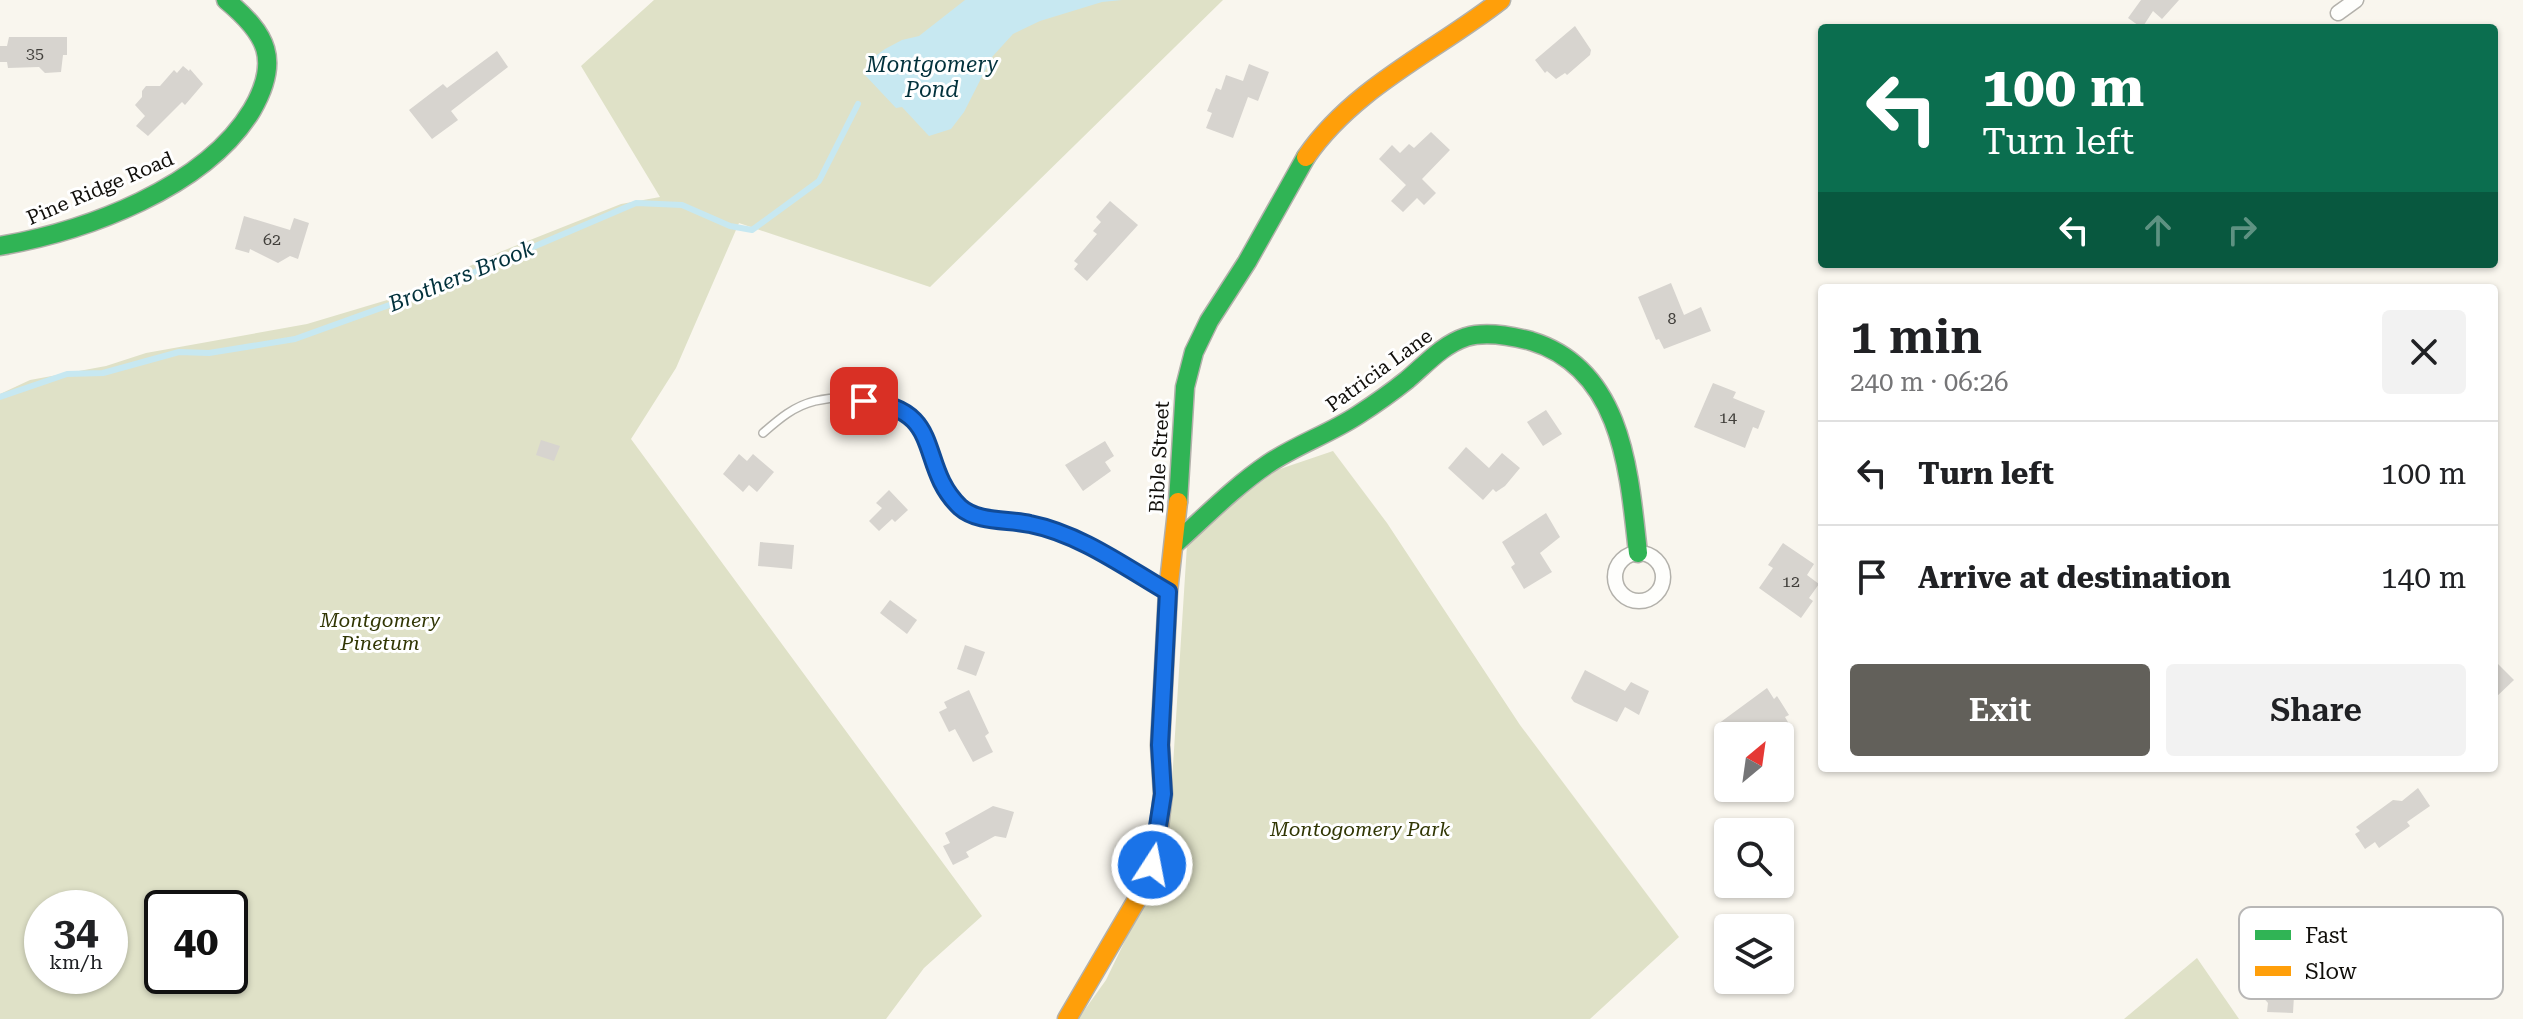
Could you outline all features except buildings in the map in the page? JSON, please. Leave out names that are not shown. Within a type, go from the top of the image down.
[{"type":"street","name":"Pine Ridge Road","points":[[0,246],[27,243],[121,207],[201,167],[226,145],[263,89],[269,54],[248,21],[226,0]]},
{"type":"street","name":"Bible Street","points":[[1067,1019],[1135,904],[1157,844],[1163,794],[1160,745],[1168,592],[1176,543],[1185,387],[1192,354],[1206,324],[1252,254],[1302,163],[1321,137],[1355,104],[1501,0]]},
{"type":"street","points":[[2338,13],[2356,0]]},
{"type":"street","name":"Patricia Lane","points":[[1176,543],[1259,470],[1341,427],[1400,387],[1441,350],[1467,336],[1501,335],[1540,341],[1572,361],[1602,394],[1618,425],[1624,450],[1638,553]]},
{"type":"lane","points":[[763,433],[788,412],[815,401],[883,403],[902,410],[920,426],[947,492],[962,509],[985,518],[1031,524],[1064,534],[1168,592]]},
{"type":"green space","name":"Montgomery Pinetum","points":[[654,0],[1223,0],[930,287],[739,223],[676,368],[631,439],[982,916],[924,968],[886,1019],[0,1019],[0,394],[30,380],[106,366],[146,353],[307,324],[414,292],[500,252],[621,204],[660,197],[581,66]]},
{"type":"green space","name":"Montogomery Park","points":[[1333,451],[1387,523],[1520,725],[1679,937],[1590,1019],[1078,1019],[1106,980],[1149,891],[1170,813],[1188,529],[1234,502],[1277,470]]},
{"type":"green space","points":[[2197,958],[2239,1019],[2124,1019]]},
{"type":"water","name":"Montgomery Pond","points":[[965,0],[1122,0],[1102,2],[1040,21],[1013,34],[992,57],[964,112],[951,129],[929,136],[902,107],[896,108],[864,74],[874,57],[902,40],[919,36]]},
{"type":"waterway","name":"Brothers Brook","points":[[0,397],[67,374],[103,373],[179,352],[209,353],[295,339],[442,286],[636,203],[682,205],[730,226],[752,230],[819,181],[858,104]]},
{"type":"traffic: fast","points":[[0,246],[69,229],[141,202],[205,162],[231,138],[261,92],[267,62],[260,37],[226,0]]},
{"type":"traffic: fast","points":[[1178,502],[1185,387],[1194,352],[1209,321],[1247,262],[1306,157]]},
{"type":"traffic: fast","points":[[1176,543],[1268,464],[1364,411],[1449,345],[1466,337],[1490,334],[1531,341],[1562,355],[1585,375],[1603,399],[1616,427],[1624,458],[1638,553]]},
{"type":"traffic: slow","points":[[1306,157],[1325,132],[1372,90],[1501,0]]},
{"type":"traffic: slow","points":[[1067,1019],[1142,891],[1157,844],[1163,794],[1160,745],[1168,592],[1178,502]]},
{"type":"route","points":[[864,401],[883,403],[902,410],[920,426],[947,492],[962,509],[985,518],[1031,524],[1064,534],[1168,592],[1160,745],[1163,794],[1152,865]]}]
